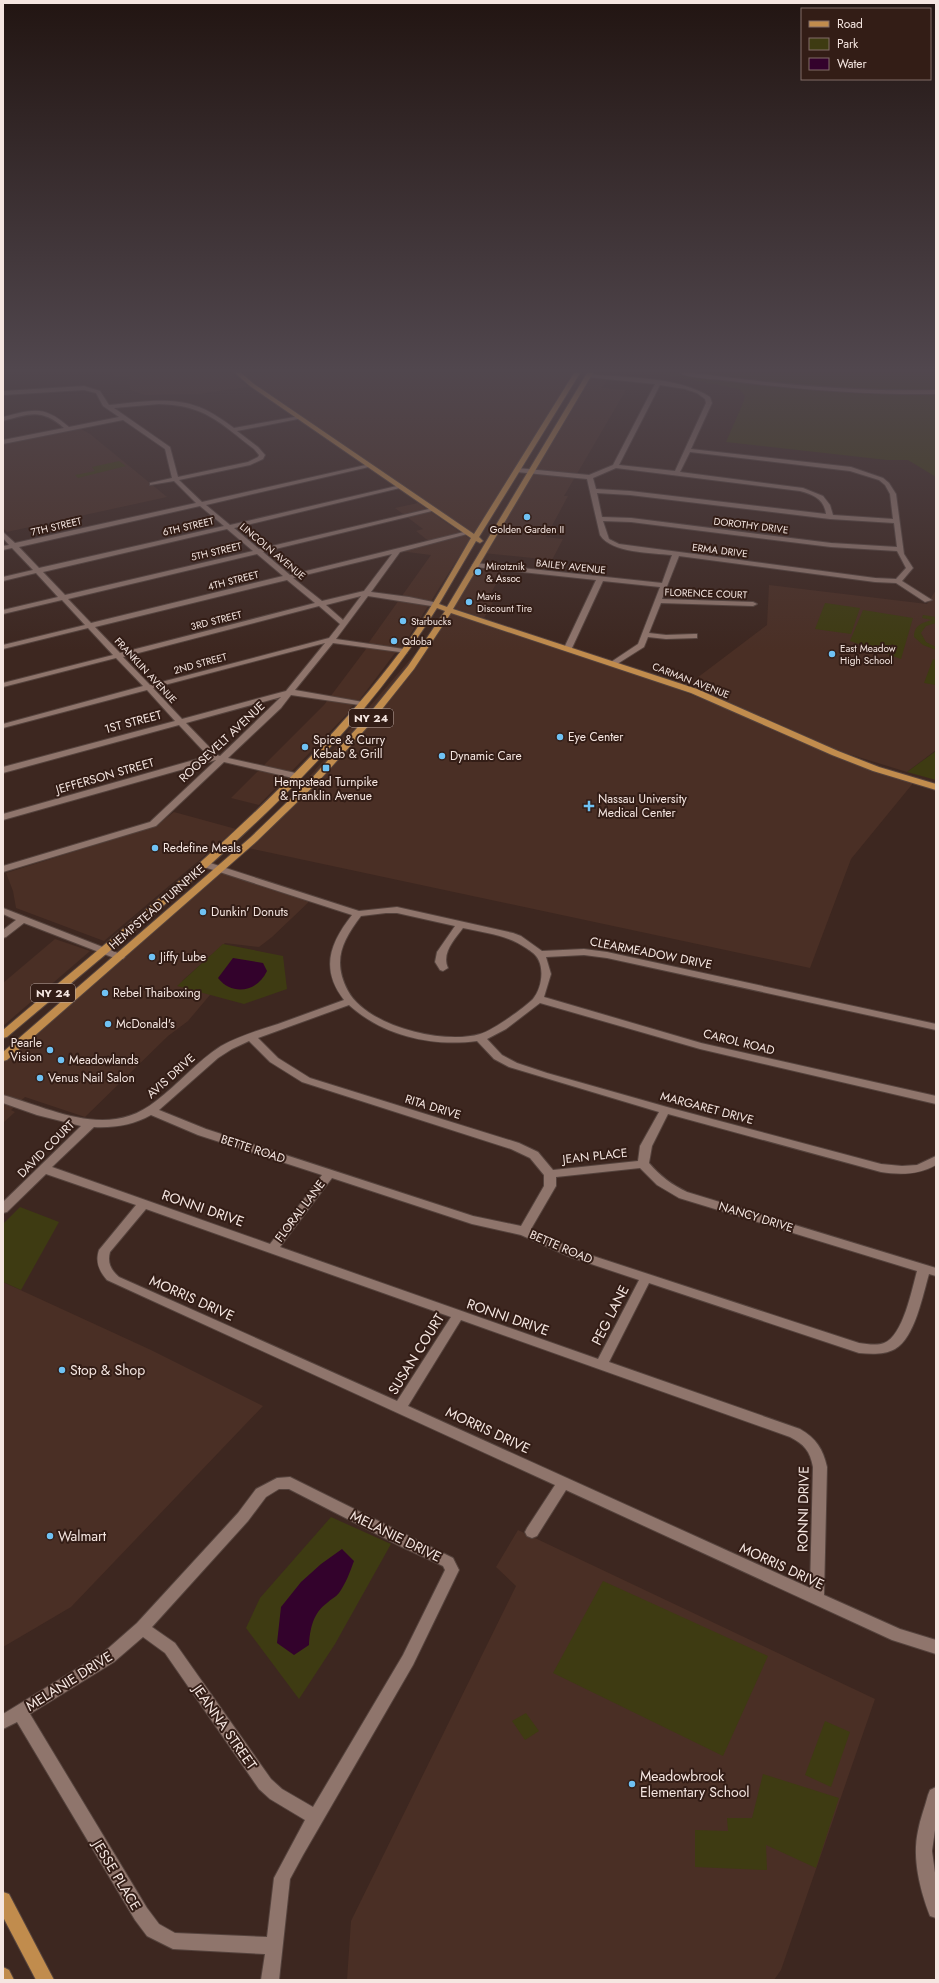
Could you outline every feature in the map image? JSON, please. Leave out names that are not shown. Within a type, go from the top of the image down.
[{"type":"main road","points":[[370,466],[486,546]]},
{"type":"main road","name":"HEMPSTEAD TURNPIKE","points":[[3,1035],[204,864],[297,776],[363,704],[404,652],[435,605],[520,466]]},
{"type":"main road","name":"HEMPSTEAD TURNPIKE","points":[[3,1058],[220,869],[314,781],[368,721],[414,662],[449,610],[533,466]]},
{"type":"main road","name":"CARMAN AVENUE","points":[[435,605],[694,691],[835,753],[876,769],[936,787]]},
{"type":"main road","points":[[3,1900],[45,1980]]},
{"type":"main road","points":[[3,1976],[6,1980]]},
{"type":"street","points":[[172,466],[175,479]]},
{"type":"street","points":[[152,484],[238,466]]},
{"type":"street","name":"7TH STREET","points":[[3,548],[370,466]]},
{"type":"street","points":[[517,470],[590,477],[615,466],[800,488],[816,494],[826,501],[829,506],[830,517]]},
{"type":"street","points":[[677,473],[680,466]]},
{"type":"street","points":[[822,466],[865,472],[880,479],[891,488],[901,554],[910,568],[898,581],[928,600]]},
{"type":"street","name":"ERMA DRIVE","points":[[590,477],[603,535],[611,543],[624,548],[875,580],[898,581]]},
{"type":"street","name":"LINCOLN AVENUE","points":[[175,479],[201,504],[344,624]]},
{"type":"street","name":"6TH STREET","points":[[3,579],[401,487]]},
{"type":"street","points":[[594,492],[630,493],[830,517],[896,521]]},
{"type":"street","name":"5TH STREET","points":[[3,612],[433,510]]},
{"type":"street","name":"DOROTHY DRIVE","points":[[600,518],[630,520],[831,545],[900,549]]},
{"type":"street","name":"4TH STREET","points":[[3,647],[468,533]]},
{"type":"street","name":"FRANKLIN AVENUE","points":[[3,534],[179,721],[218,758]]},
{"type":"street","name":"ROOSEVELT AVENUE","points":[[3,869],[153,824],[218,758],[278,706],[331,641],[398,550]]},
{"type":"street","points":[[614,664],[641,645],[676,555]]},
{"type":"street","name":"BAILEY AVENUE","points":[[475,565],[664,586]]},
{"type":"street","points":[[568,648],[600,579]]},
{"type":"street","name":"3RD STREET","points":[[3,685],[321,604],[367,594],[409,599],[435,605]]},
{"type":"street","name":"FLORENCE COURT","points":[[659,601],[753,604]]},
{"type":"street","points":[[645,635],[666,637],[694,636]]},
{"type":"street","name":"2ND STREET","points":[[3,726],[327,640],[404,652]]},
{"type":"street","name":"1ST STREET","points":[[3,770],[290,692],[363,704]]},
{"type":"street","points":[[218,758],[297,776]]},
{"type":"street","name":"JEFFERSON STREET","points":[[3,817],[218,758]]},
{"type":"street","points":[[204,864],[358,914],[397,910],[510,935],[540,954],[546,971],[538,999],[505,1026],[480,1038],[453,1042],[438,1041],[405,1033],[378,1022],[350,1001],[336,975],[335,956],[339,939],[358,914]]},
{"type":"street","points":[[3,911],[120,957]]},
{"type":"street","points":[[3,935],[23,919]]},
{"type":"street","points":[[444,968],[440,962],[442,952],[461,924]]},
{"type":"street","name":"CLEARMEADOW DRIVE","points":[[540,954],[584,952],[608,955],[936,1026]]},
{"type":"street","name":"CAROL ROAD","points":[[538,999],[700,1046],[936,1100]]},
{"type":"street","name":"AVIS DRIVE","points":[[3,1100],[57,1118],[90,1124],[105,1124],[126,1121],[152,1111],[202,1064],[224,1049],[251,1037],[350,1001]]},
{"type":"street","name":"RITA DRIVE","points":[[251,1037],[274,1060],[306,1080],[515,1146],[534,1155],[550,1174]]},
{"type":"street","name":"MARGARET DRIVE","points":[[480,1038],[498,1057],[513,1065],[665,1110],[890,1170],[904,1170],[924,1166],[936,1160]]},
{"type":"street","points":[[643,1164],[646,1146],[665,1110]]},
{"type":"street","name":"BETTE ROAD","points":[[152,1111],[202,1132],[472,1220],[524,1231],[574,1254],[843,1343],[872,1350],[886,1348],[893,1344],[902,1334],[924,1269]]},
{"type":"street","name":"DAVID COURT","points":[[3,1209],[90,1124]]},
{"type":"street","name":"JEAN PLACE","points":[[550,1174],[643,1164]]},
{"type":"street","name":"NANCY DRIVE","points":[[643,1164],[652,1176],[664,1186],[683,1195],[936,1272]]},
{"type":"street","name":"RONNI DRIVE","points":[[45,1169],[795,1433],[811,1442],[817,1453],[820,1467],[817,1599]]},
{"type":"street","name":"FLORAL LANE","points":[[272,1248],[329,1174]]},
{"type":"street","points":[[524,1231],[548,1190],[550,1174]]},
{"type":"street","name":"MORRIS DRIVE","points":[[144,1204],[102,1255],[102,1264],[109,1276],[139,1292],[400,1408],[897,1635],[936,1648]]},
{"type":"street","name":"PEG LANE","points":[[601,1365],[646,1278]]},
{"type":"street","name":"SUSAN COURT","points":[[400,1408],[458,1315]]},
{"type":"street","name":"MELANIE DRIVE","points":[[3,1722],[99,1664],[142,1628],[243,1517],[261,1493],[277,1484],[290,1483],[407,1544],[448,1562],[452,1570],[408,1660],[297,1849],[282,1878],[270,1980]]},
{"type":"street","points":[[532,1532],[564,1483]]},
{"type":"street","name":"JEANNA STREET","points":[[142,1628],[170,1648],[265,1784],[276,1794],[316,1818]]},
{"type":"street","name":"JESSE PLACE","points":[[20,1712],[140,1914],[153,1930],[173,1941],[274,1946]]},
{"type":"street","points":[[936,1795],[926,1832],[926,1869],[936,1910]]},
{"type":"shaded area","points":[[3,466],[129,466],[167,497],[7,532],[3,528]]},
{"type":"shaded area","points":[[371,466],[520,466],[475,538]]},
{"type":"shaded area","points":[[535,466],[582,466],[564,496],[568,496],[546,537],[563,539],[552,560],[483,553]]},
{"type":"shaded area","points":[[418,503],[470,539],[401,649],[395,653],[358,702],[351,707],[348,713],[259,805],[231,798],[324,705],[366,649],[367,645],[431,555],[399,551],[431,543],[416,531],[423,529],[395,508]]},
{"type":"shaded area","points":[[476,566],[505,569],[489,596],[495,599],[484,618],[453,608]]},
{"type":"shaded area","name":"East Meadow High School","points":[[769,585],[927,604],[936,590],[936,750],[907,772],[839,751],[689,684],[767,625]]},
{"type":"shaded area","name":"Nassau University Medical Center","points":[[450,613],[618,666],[914,782],[851,859],[810,968],[248,848]]},
{"type":"shaded area","points":[[174,812],[236,829],[104,941],[16,908],[13,891],[6,873],[156,826]]},
{"type":"shaded area","points":[[220,869],[312,899],[272,937],[259,947],[225,943],[182,981],[215,989],[188,1021],[168,1036],[85,1117],[25,1097],[11,1110],[15,1112],[3,1123],[3,1058]]},
{"type":"shaded area","points":[[55,939],[90,951],[3,1026],[3,983]]},
{"type":"shaded area","points":[[3,1282],[151,1350],[263,1406],[71,1607],[3,1647]]},
{"type":"shaded area","name":"Meadowbrook Elementary School","points":[[518,1530],[875,1699],[781,1970],[774,1980],[347,1980],[351,1921],[516,1586],[496,1567]]},
{"type":"green space","points":[[99,466],[126,466],[78,478],[75,475],[95,471],[92,467]]},
{"type":"green space","points":[[917,466],[936,466],[936,477]]},
{"type":"green space","points":[[825,603],[860,608],[851,634],[815,629]]},
{"type":"green space","points":[[863,610],[913,618],[901,659],[850,641]]},
{"type":"green space","points":[[923,615],[936,617],[936,623],[926,626],[921,633],[926,642],[936,647],[936,650],[923,645],[914,637],[915,630],[919,625],[932,620],[922,618]]},
{"type":"green space","points":[[933,659],[936,660],[936,685],[924,683]]},
{"type":"green space","points":[[936,751],[936,780],[907,772]]},
{"type":"green space","points":[[223,944],[283,956],[287,989],[244,1004],[177,986]]},
{"type":"green space","points":[[20,1207],[59,1222],[21,1290],[3,1282],[3,1224]]},
{"type":"green space","points":[[331,1517],[391,1544],[335,1644],[299,1699],[246,1628],[260,1598]]},
{"type":"green space","points":[[603,1581],[768,1656],[723,1756],[553,1673]]},
{"type":"green space","points":[[526,1713],[539,1731],[525,1740],[512,1721]]},
{"type":"green space","points":[[825,1721],[850,1732],[831,1787],[805,1775]]},
{"type":"green space","points":[[763,1774],[839,1798],[816,1868],[766,1845],[767,1870],[695,1867],[695,1830],[728,1831],[727,1818],[752,1818]]},
{"type":"water","points":[[233,958],[263,963],[267,971],[258,983],[251,987],[245,989],[231,988],[218,978]]},
{"type":"water","points":[[342,1549],[354,1561],[348,1577],[339,1593],[322,1607],[315,1616],[311,1627],[309,1645],[294,1655],[277,1643],[281,1607],[301,1582],[321,1564]]},
{"type":"place","name":"Golden Garden II","points":[[527,517]]},
{"type":"place","name":"Mirotznik & Assoc","points":[[478,572]]},
{"type":"place","name":"Mavis Discount Tire","points":[[469,602]]},
{"type":"place","name":"Starbucks","points":[[403,621]]},
{"type":"place","name":"Qdoba","points":[[394,641]]},
{"type":"place","name":"East Meadow High School","points":[[832,654]]},
{"type":"place","name":"Eye Center","points":[[560,737]]},
{"type":"place","name":"Spice & Curry Kebab & Grill","points":[[305,747]]},
{"type":"place","name":"Dynamic Care","points":[[442,756]]},
{"type":"place","name":"Hempstead Turnpike & Franklin Avenue","points":[[326,768]]},
{"type":"place","name":"Nassau University Medical Center","points":[[589,806]]},
{"type":"place","name":"Redefine Meals","points":[[155,848]]},
{"type":"place","name":"Dunkin' Donuts","points":[[203,912]]},
{"type":"place","name":"Jiffy Lube","points":[[152,957]]},
{"type":"place","name":"Rebel Thaiboxing","points":[[105,993]]},
{"type":"place","name":"McDonald's","points":[[108,1024]]},
{"type":"place","name":"Pearle Vision","points":[[50,1050]]},
{"type":"place","name":"Meadowlands","points":[[61,1060]]},
{"type":"place","name":"Venus Nail Salon","points":[[40,1078]]},
{"type":"place","name":"Stop & Shop","points":[[62,1370]]},
{"type":"place","name":"Walmart","points":[[50,1536]]},
{"type":"place","name":"Meadowbrook Elementary School","points":[[632,1784]]}]
